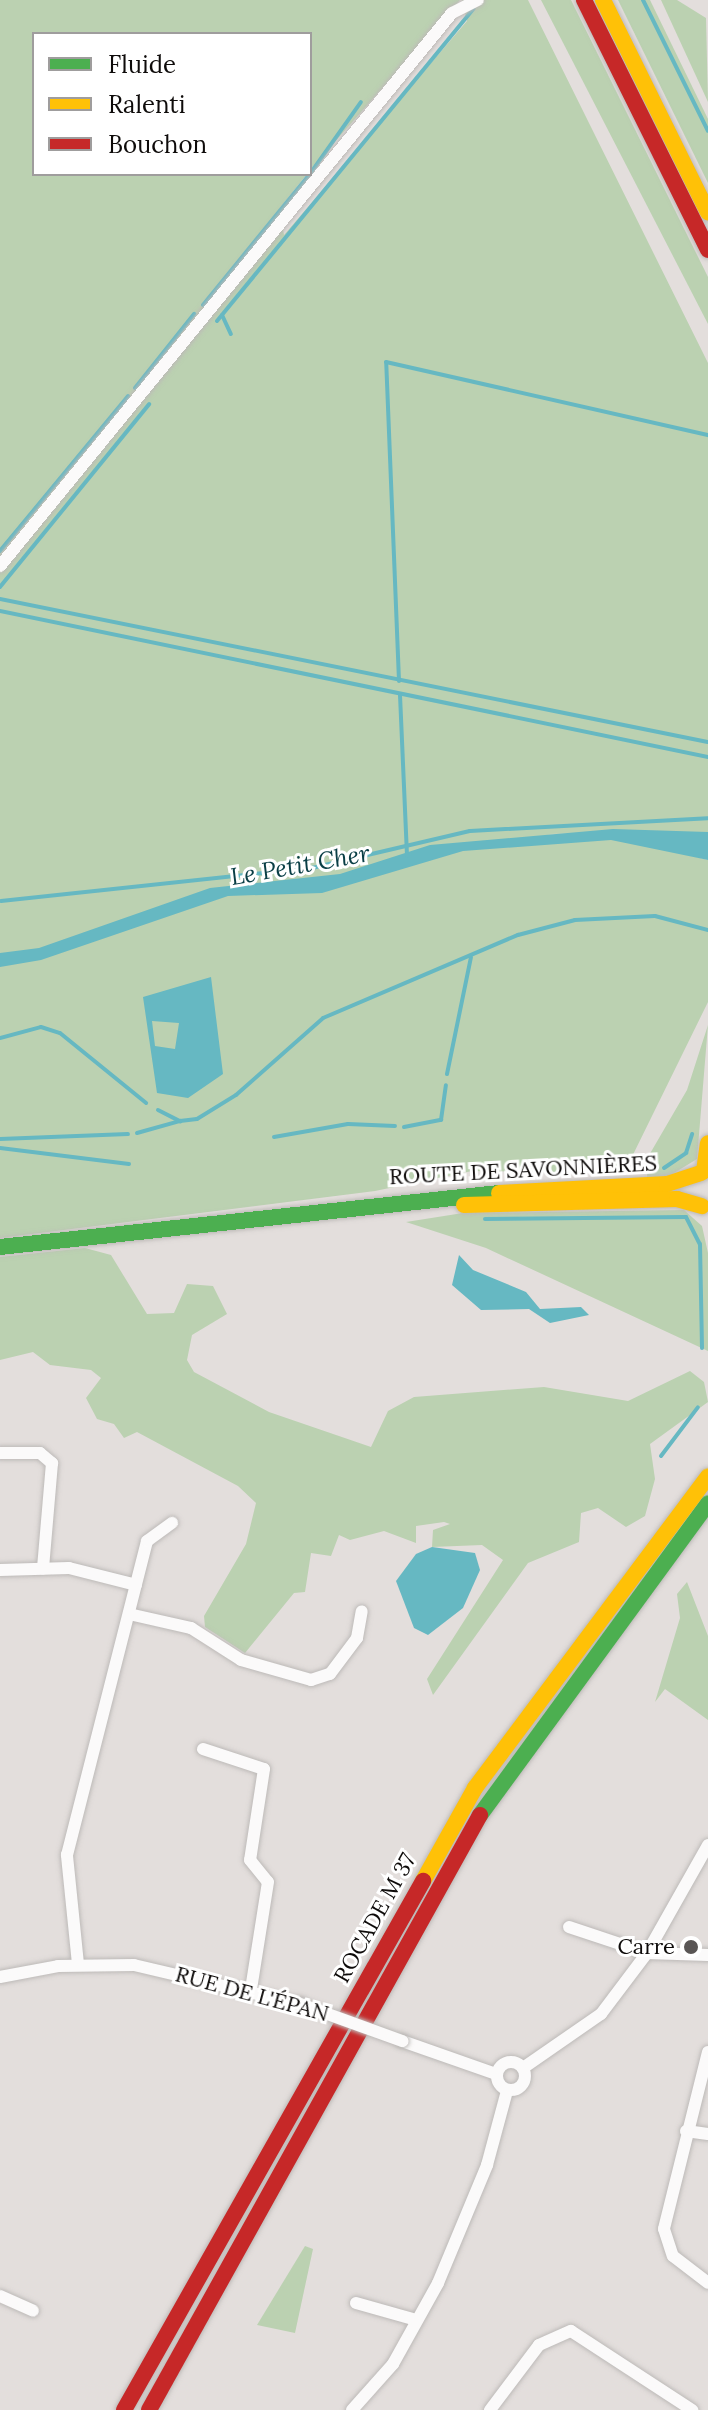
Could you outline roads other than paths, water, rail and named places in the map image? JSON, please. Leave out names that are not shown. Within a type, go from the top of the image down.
[{"type":"main road","points":[[584,0],[708,250]]},
{"type":"main road","points":[[603,0],[708,212]]},
{"type":"main road","points":[[706,1209],[695,1186],[705,1171],[708,1143]]},
{"type":"main road","name":"ROUTE DE SAVONNIÈRES","points":[[0,1247],[346,1206],[667,1184],[705,1171]]},
{"type":"main road","name":"ROUTE DE SAVONNIÈRES","points":[[346,1206],[677,1199],[706,1209]]},
{"type":"main road","name":"ROCADE M 37","points":[[124,2410],[475,1788],[708,1476]]},
{"type":"main road","name":"ROCADE M 37","points":[[149,2410],[483,1808],[651,1576],[708,1503]]},
{"type":"main road","points":[[651,1576],[708,1522]]},
{"type":"street","points":[[0,566],[452,13],[478,0]]},
{"type":"street","points":[[0,1453],[40,1453],[52,1463],[43,1569]]},
{"type":"street","points":[[78,1964],[67,1855],[151,1535],[172,1523]]},
{"type":"street","points":[[0,1570],[43,1569],[136,1585]]},
{"type":"street","points":[[129,1614],[191,1628],[241,1660],[311,1680],[330,1674],[357,1638],[362,1611]]},
{"type":"street","points":[[203,1749],[264,1769],[250,1860],[268,1882],[251,1989]]},
{"type":"street","points":[[523,2068],[587,2028],[647,1953],[708,1845]]},
{"type":"street","points":[[569,1927],[647,1953],[708,1955]]},
{"type":"street","name":"RUE DE L'ÉPAN","points":[[0,1977],[78,1964],[176,1971],[300,2004],[496,2074]]},
{"type":"street","points":[[708,2052],[686,2131],[665,2240],[673,2256],[708,2283]]},
{"type":"street","points":[[507,2091],[496,2074],[510,2062],[523,2068]]},
{"type":"street","points":[[352,2410],[393,2364],[413,2319],[438,2283],[472,2202],[507,2091],[524,2083],[523,2068]]},
{"type":"street","points":[[686,2131],[708,2134]]},
{"type":"street","points":[[0,2296],[33,2311]]},
{"type":"street","points":[[356,2303],[413,2319]]},
{"type":"street","points":[[492,2409],[539,2345],[571,2331],[692,2410]]},
{"type":"water","points":[[613,829],[708,832],[708,860],[611,840],[463,851],[322,893],[228,896],[41,960],[0,967],[0,953],[39,948],[210,888],[340,874],[430,845]]},
{"type":"water","points":[[211,977],[223,1074],[188,1098],[157,1093],[143,997]],"holes":[[[152,1021],[179,1023],[175,1049],[155,1046]]]},
{"type":"water","points":[[459,1255],[473,1270],[526,1292],[540,1309],[581,1307],[589,1315],[550,1323],[529,1309],[481,1310],[452,1285]]},
{"type":"water","points":[[432,1547],[475,1553],[480,1570],[463,1608],[428,1635],[414,1628],[396,1581],[416,1554]]},
{"type":"waterway","points":[[643,0],[708,131]]},
{"type":"waterway","points":[[217,321],[473,9]]},
{"type":"waterway","points":[[312,171],[361,102]]},
{"type":"waterway","points":[[203,305],[308,176]]},
{"type":"waterway","points":[[135,388],[194,314]]},
{"type":"waterway","points":[[222,315],[231,334]]},
{"type":"waterway","points":[[399,681],[386,362],[708,435]]},
{"type":"waterway","points":[[0,551],[128,396]]},
{"type":"waterway","points":[[0,587],[149,404]]},
{"type":"waterway","points":[[0,599],[708,742]]},
{"type":"waterway","points":[[0,611],[708,757]]},
{"type":"waterway","points":[[400,695],[407,856]]},
{"type":"waterway","name":"Le Petit Cher","points":[[1,901],[312,868],[470,831],[708,818]]},
{"type":"waterway","points":[[158,1110],[180,1121],[197,1119],[236,1095],[323,1018],[518,935],[575,920],[655,916],[708,930]]},
{"type":"waterway","points":[[447,1074],[471,957]]},
{"type":"waterway","points":[[0,1038],[41,1027],[60,1033],[146,1103]]},
{"type":"waterway","points":[[404,1127],[441,1120],[446,1085]]},
{"type":"waterway","points":[[137,1133],[180,1121]]},
{"type":"waterway","points":[[274,1137],[348,1124],[395,1126]]},
{"type":"waterway","points":[[0,1139],[128,1134]]},
{"type":"waterway","points":[[664,1168],[686,1153],[692,1134]]},
{"type":"waterway","points":[[0,1148],[129,1164]]},
{"type":"waterway","points":[[485,1219],[686,1217],[700,1244],[702,1348]]},
{"type":"waterway","points":[[661,1456],[698,1407]]},
{"type":"place","name":"Carre","points":[[691,1947]]}]
